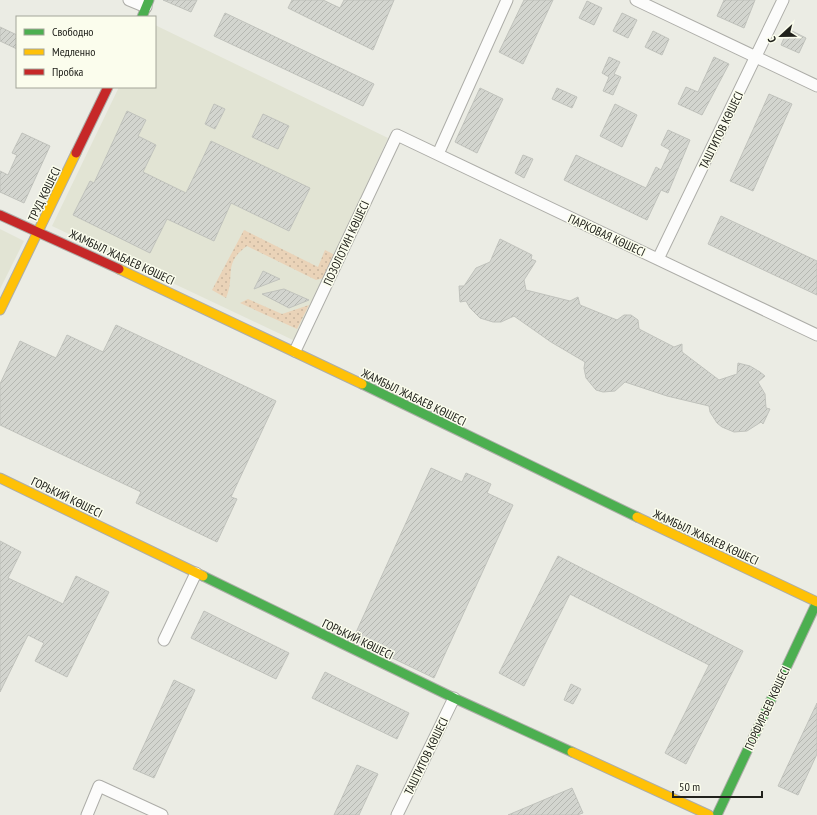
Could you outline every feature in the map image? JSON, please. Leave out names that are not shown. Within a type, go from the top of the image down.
[{"type":"street","points":[[129,0],[146,8]]},
{"type":"street","points":[[438,154],[507,0]]},
{"type":"street","points":[[636,0],[817,86]]},
{"type":"street","name":"ТАШТИТОВ КӨШЕСІ","points":[[658,259],[783,0]]},
{"type":"street","name":"ТРУД КӨШЕСІ","points":[[0,310],[108,88]]},
{"type":"street","name":"ПАРКОВАЯ КӨШЕСІ","points":[[397,135],[817,335]]},
{"type":"street","name":"ПОЗОЛОТИН КӨШЕСІ","points":[[295,352],[397,135]]},
{"type":"street","name":"ЖАМБЫЛ ЖАБАЕВ КӨШЕСІ","points":[[0,215],[295,352],[622,510],[817,602]]},
{"type":"street","name":"ГОРЬКИЙ КӨШЕСІ","points":[[0,478],[454,698],[709,815]]},
{"type":"street","points":[[164,640],[196,573]]},
{"type":"street","name":"ПОРФИРЬЕВ КӨШЕСІ","points":[[717,815],[817,602]]},
{"type":"street","name":"ТАШТИТОВ КӨШЕСІ","points":[[397,815],[454,698]]},
{"type":"street","points":[[87,815],[99,786],[162,815]]},
{"type":"shaded area","points":[[156,25],[388,138],[295,341],[52,226],[119,88],[156,88]]},
{"type":"shaded area","points":[[0,229],[24,241],[0,289]]},
{"type":"shaded area","points":[[244,230],[318,267],[325,250],[335,255],[324,278],[316,280],[247,246],[239,252],[232,264],[229,290],[226,298],[212,290]]},
{"type":"shaded area","points":[[248,299],[282,314],[309,305],[297,329],[240,303]]},
{"type":"building","points":[[163,0],[197,0],[191,12]]},
{"type":"building","points":[[292,0],[323,0],[340,8],[344,0],[394,0],[373,50],[288,8]]},
{"type":"building","points":[[524,0],[553,0],[523,64],[499,52]]},
{"type":"building","points":[[724,0],[755,0],[744,28],[717,16]]},
{"type":"building","points":[[587,1],[602,8],[594,25],[579,18]]},
{"type":"building","points":[[225,13],[374,84],[363,106],[214,36]]},
{"type":"building","points":[[622,13],[637,20],[628,38],[613,31]]},
{"type":"building","points":[[0,27],[16,35],[16,49],[0,41]]},
{"type":"building","points":[[788,29],[806,38],[799,53],[781,45]]},
{"type":"building","points":[[653,31],[669,39],[662,55],[645,47]]},
{"type":"building","points":[[609,57],[620,62],[614,74],[621,77],[613,95],[603,91],[609,77],[602,73]]},
{"type":"building","points":[[714,57],[729,64],[702,115],[678,104],[686,87],[698,92]]},
{"type":"building","points":[[480,88],[503,99],[477,153],[455,142]]},
{"type":"building","points":[[557,88],[577,97],[572,108],[552,99]]},
{"type":"building","points":[[769,94],[792,104],[753,191],[730,181]]},
{"type":"building","points":[[214,104],[225,109],[215,129],[205,124]]},
{"type":"building","points":[[615,104],[637,115],[622,147],[600,136]]},
{"type":"building","points":[[127,111],[146,120],[138,136],[156,145],[143,172],[186,193],[211,141],[310,188],[289,231],[231,203],[214,241],[167,219],[150,253],[73,215],[90,181],[94,183]]},
{"type":"building","points":[[263,114],[289,126],[278,149],[252,137]]},
{"type":"building","points":[[668,130],[690,140],[668,193],[661,190],[647,220],[564,180],[576,155],[646,188],[656,167],[661,170],[670,150],[661,145]]},
{"type":"building","points":[[22,133],[50,146],[24,203],[0,192],[0,171],[8,175],[17,155],[12,153]]},
{"type":"building","points":[[523,155],[533,159],[524,178],[515,173]]},
{"type":"building","points":[[721,216],[817,261],[817,295],[708,244]]},
{"type":"building","points":[[500,239],[532,255],[531,259],[536,261],[524,280],[526,290],[570,301],[578,297],[580,305],[617,320],[624,315],[631,315],[638,320],[639,329],[674,347],[682,344],[682,352],[719,380],[737,374],[738,363],[750,366],[760,372],[765,376],[758,382],[765,394],[766,408],[770,409],[763,424],[761,422],[747,431],[734,432],[717,423],[710,412],[709,406],[667,396],[625,382],[615,391],[603,392],[596,390],[586,378],[584,368],[585,362],[551,342],[514,316],[501,322],[493,322],[480,318],[470,308],[466,301],[460,302],[459,286],[464,286],[476,268],[490,262]]},
{"type":"building","points":[[263,271],[280,279],[254,289]]},
{"type":"building","points":[[284,289],[309,300],[289,308],[262,294]]},
{"type":"building","points":[[116,325],[276,401],[231,497],[237,499],[217,542],[136,503],[141,492],[0,425],[0,384],[20,341],[56,358],[67,335],[103,352]]},
{"type":"building","points":[[431,468],[462,482],[466,473],[491,484],[487,493],[513,505],[434,678],[353,639]]},
{"type":"building","points":[[0,541],[21,552],[8,578],[63,604],[76,576],[109,592],[67,677],[35,661],[44,643],[28,635],[0,692]]},
{"type":"building","points":[[558,556],[743,651],[686,764],[665,753],[709,665],[570,594],[524,686],[499,673]]},
{"type":"building","points":[[204,611],[289,653],[276,679],[191,638]]},
{"type":"building","points":[[325,672],[409,713],[397,739],[312,698]]},
{"type":"building","points":[[174,680],[195,690],[154,778],[133,769]]},
{"type":"building","points":[[571,684],[581,689],[573,704],[564,700]]},
{"type":"building","points":[[817,703],[817,754],[798,795],[778,786]]},
{"type":"building","points":[[357,765],[378,774],[359,815],[334,815]]},
{"type":"building","points":[[572,788],[583,813],[577,815],[508,815]]},
{"type":"traffic: fast","points":[[142,16],[149,0]]},
{"type":"traffic: fast","points":[[362,384],[637,517]]},
{"type":"traffic: fast","points":[[203,576],[454,698],[572,752]]},
{"type":"traffic: fast","points":[[717,815],[817,602]]},
{"type":"traffic: slow","points":[[0,310],[76,153]]},
{"type":"traffic: slow","points":[[119,269],[362,384]]},
{"type":"traffic: slow","points":[[0,478],[203,576]]},
{"type":"traffic: slow","points":[[637,517],[817,602]]},
{"type":"traffic: slow","points":[[572,752],[709,815]]},
{"type":"traffic: jam","points":[[76,153],[108,88]]},
{"type":"traffic: jam","points":[[0,215],[119,269]]}]
